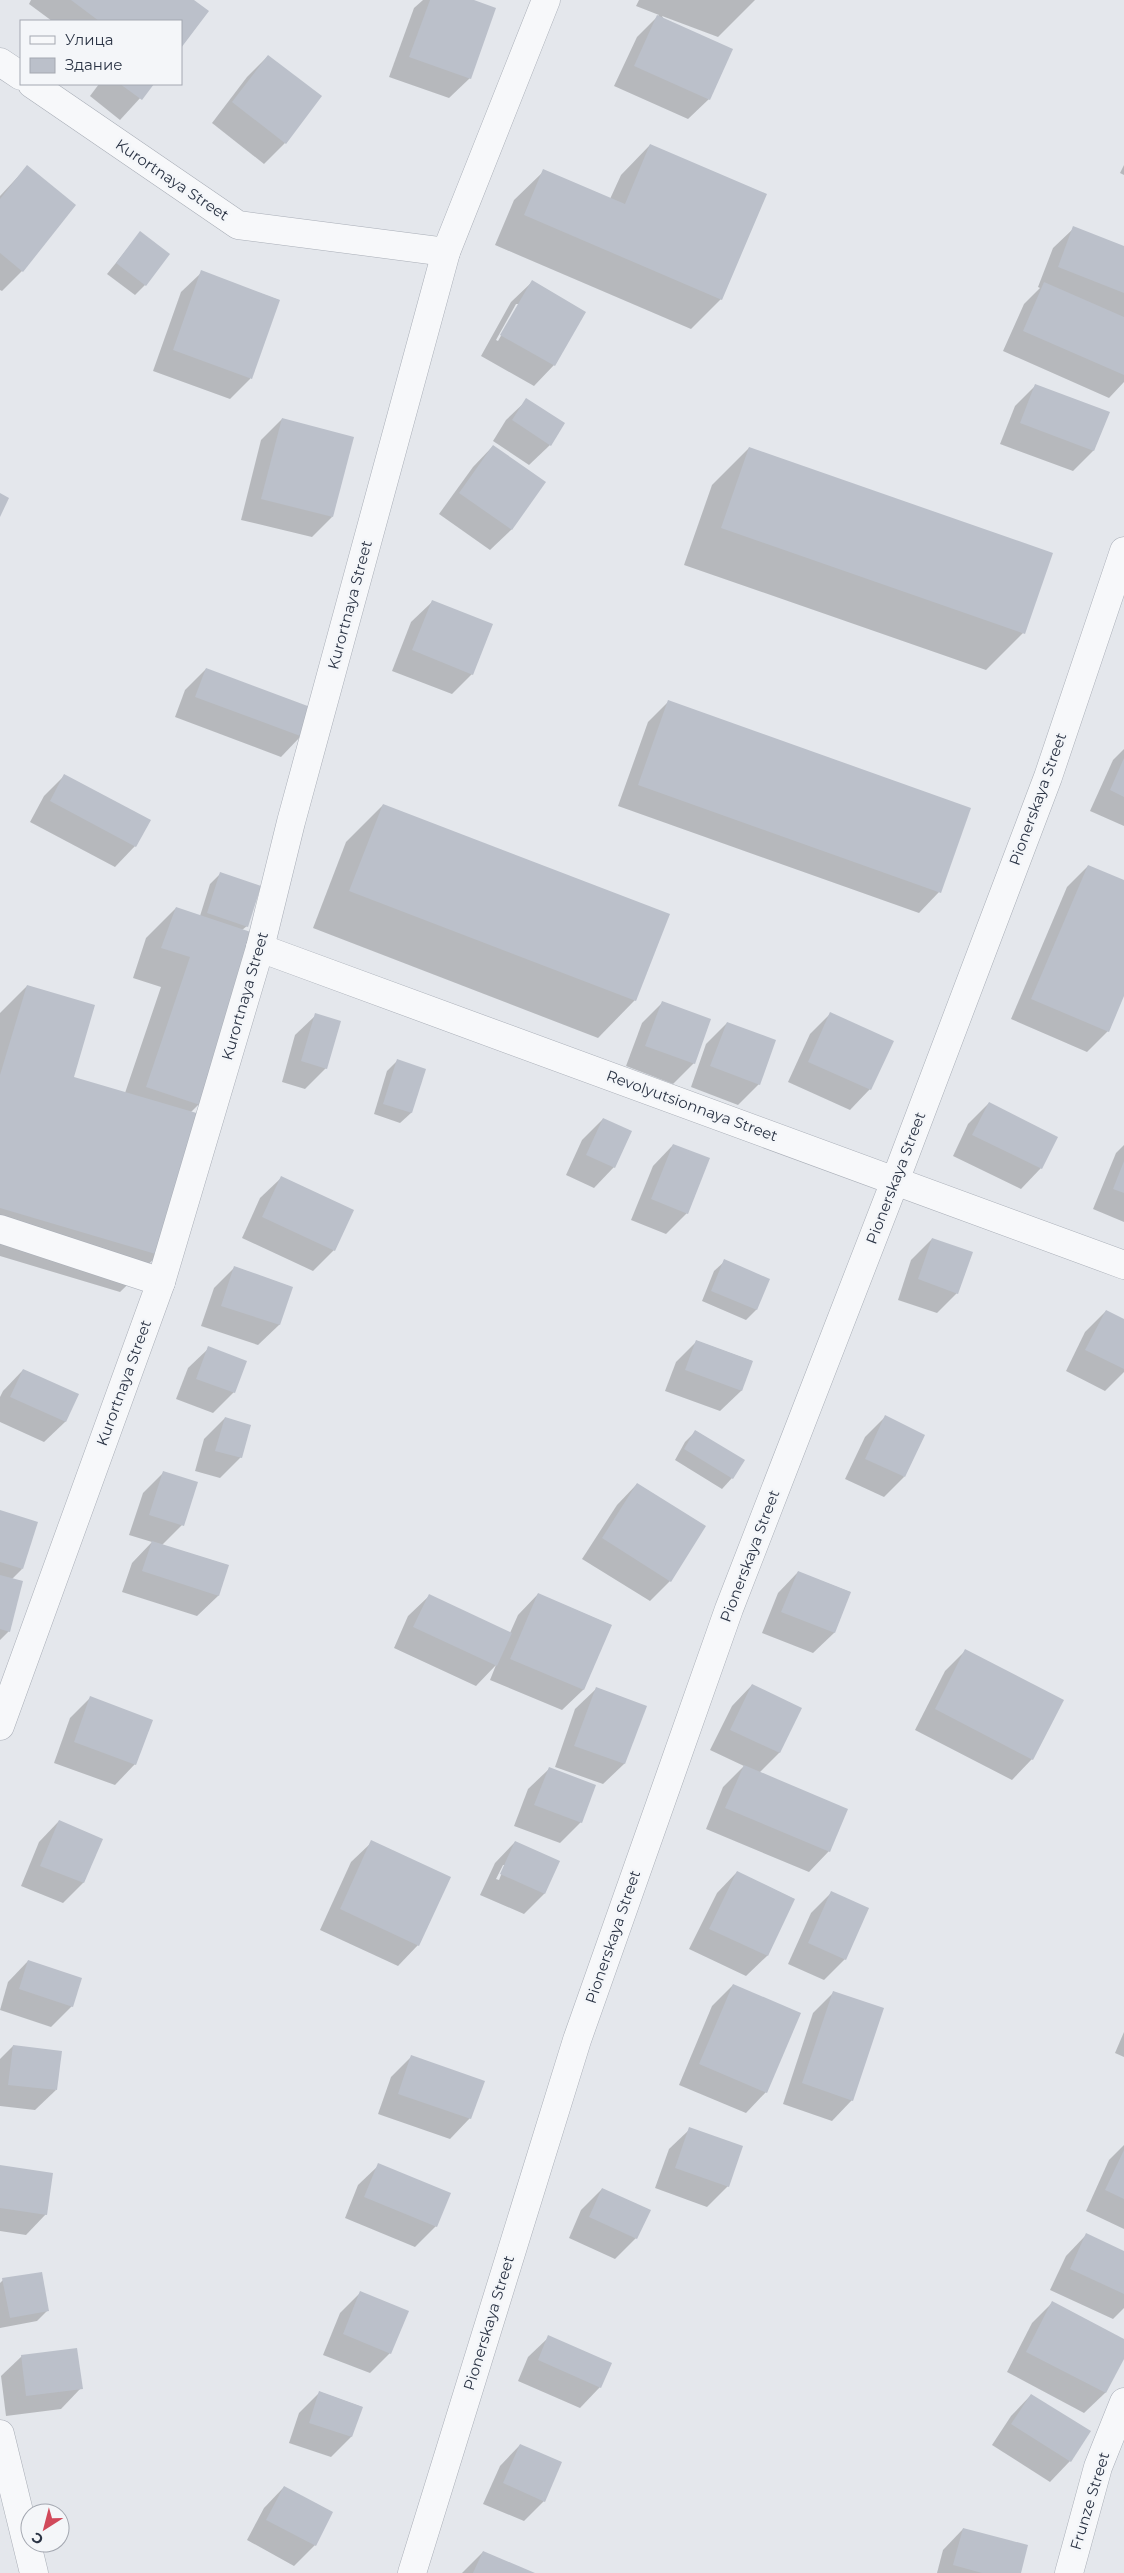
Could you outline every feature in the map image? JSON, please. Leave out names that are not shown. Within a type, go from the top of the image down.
[{"type":"street","name":"Kurortnaya Street","points":[[0,1726],[160,1282],[260,948],[291,822],[446,252],[546,0]]},
{"type":"street","points":[[0,62],[20,75]]},
{"type":"street","name":"Kurortnaya Street","points":[[33,85],[238,225],[446,252]]},
{"type":"street","name":"Pionerskaya Street","points":[[412,2573],[577,2040],[729,1610],[896,1181],[1048,777],[1124,551]]},
{"type":"street","name":"Revolyutsionnaya Street","points":[[260,948],[1124,1265]]},
{"type":"street","points":[[0,1229],[160,1282]]},
{"type":"street","name":"Frunze Street","points":[[1068,2573],[1098,2467],[1124,2402]]},
{"type":"street","points":[[0,2434],[34,2573]]},
{"type":"building","points":[[71,0],[194,0],[209,11],[182,47],[182,20],[98,20]]},
{"type":"building","points":[[430,0],[474,0],[496,8],[471,79],[409,57]]},
{"type":"building","points":[[657,15],[733,49],[710,100],[634,66]]},
{"type":"building","points":[[268,55],[322,96],[286,144],[232,102]]},
{"type":"building","points":[[121,85],[153,85],[142,100]]},
{"type":"building","points":[[650,144],[767,194],[722,300],[524,215],[543,169],[625,204]]},
{"type":"building","points":[[27,165],[76,205],[23,272],[0,253],[0,199]]},
{"type":"building","points":[[1073,226],[1124,246],[1124,293],[1058,267]]},
{"type":"building","points":[[140,231],[170,254],[146,286],[116,263]]},
{"type":"building","points":[[201,270],[280,300],[252,379],[173,350]]},
{"type":"building","points":[[532,280],[586,312],[555,366],[500,335]]},
{"type":"building","points":[[1044,282],[1124,317],[1124,375],[1023,331]]},
{"type":"building","points":[[1035,384],[1110,412],[1094,451],[1020,423]]},
{"type":"building","points":[[526,398],[565,423],[551,446],[512,420]]},
{"type":"building","points":[[282,418],[354,437],[333,517],[261,499]]},
{"type":"building","points":[[493,445],[546,482],[512,530],[459,493]]},
{"type":"building","points":[[749,447],[1053,553],[1025,634],[721,528]]},
{"type":"building","points":[[0,493],[9,498],[0,517]]},
{"type":"building","points":[[432,600],[493,624],[473,675],[412,650]]},
{"type":"building","points":[[206,668],[313,708],[303,737],[195,697]]},
{"type":"building","points":[[668,700],[971,808],[941,893],[638,785]]},
{"type":"building","points":[[1124,758],[1124,797],[1110,790]]},
{"type":"building","points":[[64,774],[151,820],[136,847],[50,801]]},
{"type":"building","points":[[383,804],[670,914],[636,1001],[349,891]]},
{"type":"building","points":[[1088,865],[1124,880],[1124,996],[1109,1032],[1031,999]]},
{"type":"building","points":[[220,872],[261,886],[248,927],[207,913]]},
{"type":"building","points":[[176,907],[257,934],[200,1105],[146,1087],[190,957],[161,948]]},
{"type":"building","points":[[27,985],[95,1005],[74,1077],[200,1114],[159,1255],[0,1208],[0,1075]]},
{"type":"building","points":[[662,1001],[711,1019],[695,1064],[645,1046]]},
{"type":"building","points":[[830,1012],[894,1041],[871,1090],[808,1062]]},
{"type":"building","points":[[315,1013],[341,1021],[327,1069],[301,1061]]},
{"type":"building","points":[[727,1022],[776,1040],[760,1085],[710,1066]]},
{"type":"building","points":[[397,1059],[426,1069],[412,1113],[383,1104]]},
{"type":"building","points":[[989,1102],[1058,1137],[1042,1169],[972,1135]]},
{"type":"building","points":[[603,1118],[632,1131],[615,1168],[586,1155]]},
{"type":"building","points":[[673,1144],[710,1158],[688,1214],[651,1199]]},
{"type":"building","points":[[1124,1161],[1124,1193],[1113,1189]]},
{"type":"building","points":[[281,1176],[354,1210],[335,1251],[262,1217]]},
{"type":"building","points":[[932,1238],[973,1252],[958,1294],[918,1279]]},
{"type":"building","points":[[724,1259],[770,1279],[757,1310],[711,1291]]},
{"type":"building","points":[[234,1266],[293,1287],[280,1325],[221,1306]]},
{"type":"building","points":[[1106,1310],[1124,1319],[1124,1369],[1085,1350]]},
{"type":"building","points":[[696,1340],[753,1361],[742,1391],[685,1370]]},
{"type":"building","points":[[208,1346],[247,1361],[235,1393],[196,1379]]},
{"type":"building","points":[[23,1369],[79,1394],[66,1422],[10,1397]]},
{"type":"building","points":[[885,1415],[925,1435],[905,1477],[865,1459]]},
{"type":"building","points":[[225,1417],[251,1425],[242,1458],[215,1451]]},
{"type":"building","points":[[695,1430],[745,1460],[733,1479],[684,1449]]},
{"type":"building","points":[[163,1471],[198,1482],[184,1526],[149,1515]]},
{"type":"building","points":[[637,1483],[706,1526],[671,1582],[602,1538]]},
{"type":"building","points":[[0,1510],[38,1522],[23,1569],[0,1562]]},
{"type":"building","points":[[152,1541],[229,1565],[219,1596],[142,1571]]},
{"type":"building","points":[[798,1571],[851,1592],[835,1633],[781,1612]]},
{"type":"building","points":[[0,1575],[23,1581],[10,1632],[0,1629]]},
{"type":"building","points":[[538,1593],[612,1625],[584,1690],[510,1659]]},
{"type":"building","points":[[429,1594],[512,1633],[497,1666],[413,1627]]},
{"type":"building","points":[[965,1649],[1064,1700],[1033,1760],[935,1709]]},
{"type":"building","points":[[752,1684],[802,1708],[780,1753],[730,1730]]},
{"type":"building","points":[[596,1687],[647,1706],[625,1764],[574,1746]]},
{"type":"building","points":[[90,1696],[153,1720],[136,1765],[74,1742]]},
{"type":"building","points":[[744,1765],[848,1809],[830,1852],[725,1808]]},
{"type":"building","points":[[549,1767],[596,1785],[582,1823],[534,1805]]},
{"type":"building","points":[[59,1820],[103,1839],[84,1883],[40,1866]]},
{"type":"building","points":[[371,1840],[451,1877],[419,1946],[340,1909]]},
{"type":"building","points":[[515,1841],[560,1861],[545,1894],[500,1874]]},
{"type":"building","points":[[737,1871],[795,1899],[768,1956],[709,1929]]},
{"type":"building","points":[[831,1891],[869,1908],[846,1960],[808,1943]]},
{"type":"building","points":[[28,1960],[82,1978],[73,2007],[19,1989]]},
{"type":"building","points":[[733,1984],[801,2013],[767,2093],[699,2064]]},
{"type":"building","points":[[833,1991],[884,2008],[853,2101],[802,2083]]},
{"type":"building","points":[[13,2045],[62,2051],[57,2090],[8,2085]]},
{"type":"building","points":[[411,2055],[485,2081],[471,2119],[398,2094]]},
{"type":"building","points":[[689,2127],[743,2146],[729,2187],[675,2168]]},
{"type":"building","points":[[1124,2150],[1124,2199],[1105,2190]]},
{"type":"building","points":[[378,2163],[451,2193],[437,2227],[364,2197]]},
{"type":"building","points":[[0,2165],[53,2173],[47,2215],[0,2208]]},
{"type":"building","points":[[602,2188],[651,2210],[637,2239],[589,2217]]},
{"type":"building","points":[[1086,2233],[1124,2251],[1124,2294],[1070,2269]]},
{"type":"building","points":[[42,2272],[49,2311],[10,2318],[2,2278]]},
{"type":"building","points":[[360,2291],[409,2311],[391,2354],[343,2334]]},
{"type":"building","points":[[1052,2301],[1124,2339],[1124,2359],[1106,2393],[1026,2352]]},
{"type":"building","points":[[548,2335],[612,2363],[601,2388],[538,2360]]},
{"type":"building","points":[[77,2348],[83,2389],[26,2396],[21,2355]]},
{"type":"building","points":[[319,2391],[363,2407],[352,2437],[309,2423]]},
{"type":"building","points":[[1031,2394],[1091,2431],[1071,2462],[1011,2424]]},
{"type":"building","points":[[520,2444],[562,2462],[545,2502],[503,2483]]},
{"type":"building","points":[[284,2486],[333,2512],[316,2546],[266,2520]]},
{"type":"building","points":[[963,2528],[1028,2545],[1021,2573],[982,2573],[953,2565]]},
{"type":"building","points":[[483,2551],[535,2573],[473,2573]]}]
